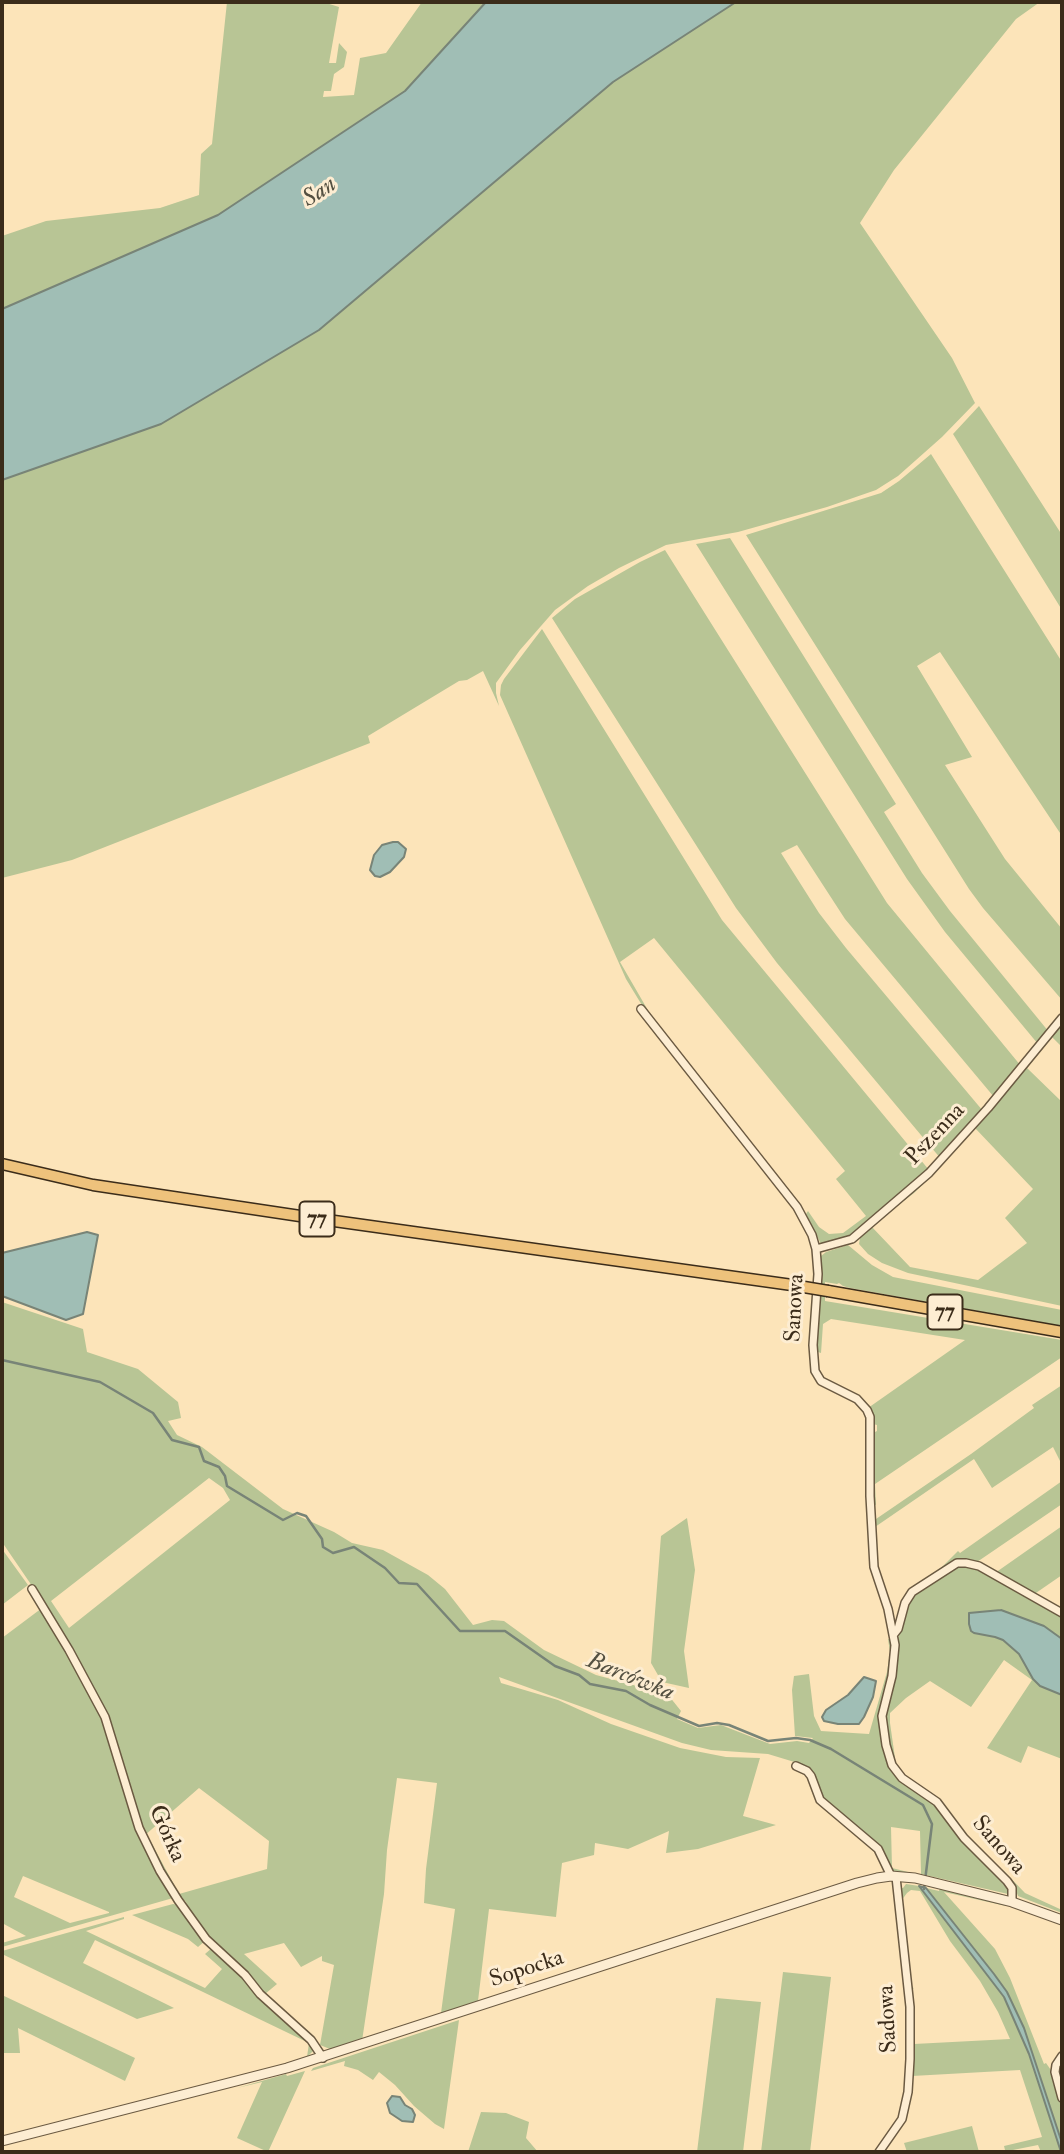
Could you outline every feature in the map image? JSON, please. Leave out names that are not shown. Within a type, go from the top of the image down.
[{"type":"main road","name":"77","points":[[2,1164],[93,1185],[792,1285],[1062,1332]]},
{"type":"street","name":"Sanowa","points":[[641,1009],[797,1207],[812,1235],[818,1274],[814,1368],[821,1381],[857,1399],[870,1417],[870,1496],[874,1567],[894,1634],[895,1657],[882,1716],[886,1745],[892,1765],[902,1778],[937,1802],[964,1838],[1007,1881],[1012,1888],[1012,1902]]},
{"type":"street","name":"Pszenna","points":[[816,1249],[852,1239],[929,1173],[988,1108],[1062,1018]]},
{"type":"street","name":"Sanowa","points":[[894,1634],[905,1603],[912,1592],[957,1563],[979,1566],[1062,1613]]},
{"type":"street","name":"Górka","points":[[32,1589],[105,1717],[139,1828],[166,1881],[206,1939],[260,1994],[311,2040],[323,2057]]},
{"type":"street","points":[[796,1766],[811,1776],[820,1800],[878,1849],[894,1876]]},
{"type":"street","name":"Sopocka","points":[[2,2141],[222,2086],[323,2057],[857,1883],[894,1876],[915,1878],[1012,1902],[1062,1920]]},
{"type":"street","name":"Sadowa","points":[[879,2152],[902,2119],[908,2092],[910,2059],[910,2007],[894,1876]]},
{"type":"street","points":[[1062,2056],[1055,2072],[1062,2098]]},
{"type":"green space","points":[[227,2],[323,2],[339,7],[329,63],[336,63],[339,43],[347,52],[344,67],[334,74],[331,91],[324,91],[323,97],[354,95],[360,58],[386,53],[422,2],[486,2],[405,91],[218,215],[2,309],[2,236],[46,221],[160,208],[199,195],[201,154],[212,144]]},
{"type":"green space","points":[[736,2],[1040,2],[1016,19],[894,170],[860,223],[952,358],[975,403],[898,476],[876,490],[738,532],[666,545],[588,586],[555,610],[520,650],[496,683],[499,706],[483,671],[467,680],[459,681],[368,736],[370,743],[72,860],[2,878],[2,480],[161,424],[613,82]]},
{"type":"green space","points":[[979,406],[1062,535],[1062,610],[953,434]]},
{"type":"green space","points":[[931,454],[1062,662],[1062,836],[940,652],[917,666],[972,757],[945,765],[1005,859],[1062,929],[1062,1000],[969,889],[746,535],[881,493]]},
{"type":"green space","points":[[730,538],[896,804],[884,812],[922,873],[1049,1032],[1038,1044],[945,932],[907,879],[696,544]]},
{"type":"green space","points":[[665,550],[887,903],[1021,1066],[994,1097],[845,919],[797,845],[781,853],[819,913],[846,948],[983,1111],[941,1159],[777,963],[736,908],[552,618],[575,599]]},
{"type":"green space","points":[[542,629],[722,920],[929,1170],[849,1236],[821,1244],[806,1214],[808,1211],[819,1227],[829,1234],[843,1233],[866,1216],[836,1179],[845,1171],[654,938],[620,962],[653,1019],[651,1020],[626,979],[500,695],[504,679]]},
{"type":"green space","points":[[1062,1023],[1062,1047],[1052,1037],[1027,1068],[1062,1102],[1062,1306],[908,1273],[882,1263],[868,1254],[859,1244],[860,1238],[871,1225],[948,1159],[914,1193],[871,1226],[910,1267],[978,1280],[1027,1243],[1005,1218],[1033,1189],[975,1128]]},
{"type":"green space","points":[[848,1245],[872,1265],[893,1277],[1062,1310],[1062,1326],[825,1282],[825,1301],[1062,1340],[1062,1357],[875,1484],[876,1505],[873,1504],[873,1433],[877,1431],[877,1425],[873,1424],[868,1408],[965,1340],[831,1319],[823,1324],[821,1353],[815,1351],[821,1256]]},
{"type":"green space","points":[[2,1302],[83,1329],[87,1352],[138,1369],[178,1402],[181,1418],[168,1421],[177,1435],[202,1447],[283,1509],[352,1543],[383,1550],[428,1575],[445,1589],[473,1625],[492,1620],[504,1621],[544,1650],[596,1675],[669,1696],[681,1711],[677,1719],[698,1728],[721,1725],[770,1744],[797,1741],[809,1743],[813,1738],[795,1736],[792,1690],[794,1676],[809,1674],[814,1716],[821,1731],[869,1734],[887,1672],[890,1652],[888,1639],[892,1640],[893,1659],[882,1703],[891,1768],[928,1796],[1006,1885],[1008,1894],[921,1874],[920,1831],[891,1827],[892,1868],[916,1874],[895,1873],[892,1870],[880,1848],[825,1802],[813,1775],[801,1764],[768,1754],[711,1750],[682,1743],[499,1677],[501,1683],[558,1700],[611,1724],[680,1748],[726,1757],[760,1758],[743,1816],[776,1825],[698,1849],[666,1853],[669,1831],[628,1849],[595,1843],[594,1855],[562,1863],[556,1917],[489,1909],[478,2001],[441,2013],[455,1909],[424,1903],[437,1783],[397,1778],[384,1894],[362,2041],[330,2049],[320,2045],[334,1965],[322,1961],[322,1956],[301,1967],[284,1943],[244,1954],[277,1984],[265,1994],[204,1933],[148,1846],[152,1844],[179,1894],[267,1869],[269,1841],[199,1788],[144,1836],[138,1834],[173,1898],[2,1947],[2,1943],[26,1936],[2,1923],[2,1638],[42,1608],[96,1706],[116,1754],[120,1752],[105,1710],[58,1624],[2,1542]],"holes":[[[209,1478],[223,1488],[230,1500],[69,1628],[51,1601]],[[23,1876],[109,1912],[109,1913],[70,1923],[14,1897]]]},
{"type":"green space","points":[[1062,1385],[1062,1465],[1053,1447],[992,1488],[974,1459],[875,1527],[876,1519],[971,1454],[1034,1408],[1032,1405]]},
{"type":"green space","points":[[1062,1481],[1062,1504],[977,1562],[970,1561],[923,1581],[958,1551],[960,1553]]},
{"type":"green space","points":[[687,1518],[695,1570],[684,1651],[689,1688],[662,1682],[651,1663],[661,1536]]},
{"type":"green space","points":[[1062,1526],[1062,1575],[1033,1595],[995,1573]]},
{"type":"green space","points":[[2,1549],[28,1585],[2,1605]]},
{"type":"green space","points":[[955,1566],[975,1567],[1062,1616],[1062,1639],[1044,1626],[969,1613],[969,1624],[974,1633],[1003,1640],[1019,1654],[1040,1685],[1062,1695],[1062,1759],[1028,1746],[1021,1763],[987,1748],[1032,1680],[1004,1660],[971,1707],[930,1681],[906,1698],[890,1713],[895,1758],[892,1758],[885,1714],[897,1662],[898,1638],[908,1602],[913,1595]]},
{"type":"green space","points":[[1002,1869],[1025,1893],[1062,1910],[1062,1913],[1018,1896]]},
{"type":"green space","points":[[906,1884],[919,1886],[1004,1997],[1029,2054],[1061,2152],[1041,2152],[1038,2145],[1003,2152],[1004,2146],[1042,2137],[1020,2070],[912,2076],[913,2023],[914,2044],[1010,2039],[980,1981],[950,1941],[920,1891],[911,1890],[901,1901],[900,1888]]},
{"type":"green space","points":[[926,1888],[939,1891],[940,1888],[1007,1904],[1006,1906],[944,1892],[995,1949],[1010,1978],[1044,2064],[1046,2063],[1053,2073],[1062,2108],[1062,2143],[1024,2028],[1007,1992]]},
{"type":"green space","points":[[173,1904],[179,1905],[206,1940],[198,1947],[188,1939],[132,1915]]},
{"type":"green space","points":[[124,1917],[86,1931],[205,1988],[222,1969],[205,1954],[213,1947],[258,1995],[310,2042],[313,2051],[307,2057],[309,2043],[95,1940],[83,1963],[174,2008],[137,2019],[2,1954],[2,1951]]},
{"type":"green space","points":[[783,1972],[831,1977],[810,2152],[761,2152]]},
{"type":"green space","points":[[2,1995],[135,2058],[125,2081],[18,2028],[20,2053],[3,2053]]},
{"type":"green space","points":[[716,1998],[761,2002],[743,2152],[697,2152]]},
{"type":"green space","points":[[459,2020],[444,2129],[414,2106],[379,2072],[373,2080],[358,2070],[344,2066],[345,2061],[311,2071],[313,2068]]},
{"type":"green space","points":[[305,2071],[268,2152],[237,2138],[262,2082],[237,2088]]},
{"type":"green space","points":[[481,2112],[506,2113],[529,2122],[526,2138],[538,2152],[468,2152]]},
{"type":"green space","points":[[972,2126],[979,2152],[907,2152],[904,2143]]},
{"type":"water","name":"San","points":[[486,2],[736,2],[613,82],[319,330],[161,424],[2,480],[2,309],[218,215],[405,91]]},
{"type":"water","points":[[398,842],[406,849],[404,857],[390,872],[380,877],[375,876],[370,870],[374,855],[382,845]]},
{"type":"water","points":[[87,1232],[98,1235],[83,1314],[66,1320],[2,1296],[2,1253]]},
{"type":"water","points":[[1001,1610],[1044,1626],[1062,1639],[1062,1695],[1040,1686],[1019,1654],[1003,1640],[971,1631],[969,1613]]},
{"type":"water","points":[[864,1677],[876,1681],[873,1697],[859,1724],[824,1721],[822,1717],[826,1710],[848,1695]]},
{"type":"water","points":[[919,1886],[926,1888],[1007,1992],[1024,2028],[1062,2143],[1062,2152],[1029,2054],[1004,1997]]},
{"type":"water","points":[[392,2096],[400,2097],[405,2105],[412,2109],[415,2115],[413,2122],[402,2121],[390,2113],[387,2103]]},
{"type":"waterway","name":"Barcówka","points":[[2,1360],[100,1382],[153,1413],[172,1440],[199,1447],[204,1461],[219,1467],[227,1486],[283,1520],[297,1513],[306,1516],[322,1539],[323,1547],[333,1553],[354,1547],[385,1568],[399,1583],[417,1584],[460,1631],[505,1631],[555,1666],[579,1675],[590,1684],[626,1691],[650,1705],[699,1726],[717,1723],[729,1725],[768,1741],[796,1738],[810,1740],[831,1749],[923,1805],[932,1824],[924,1889]]}]
